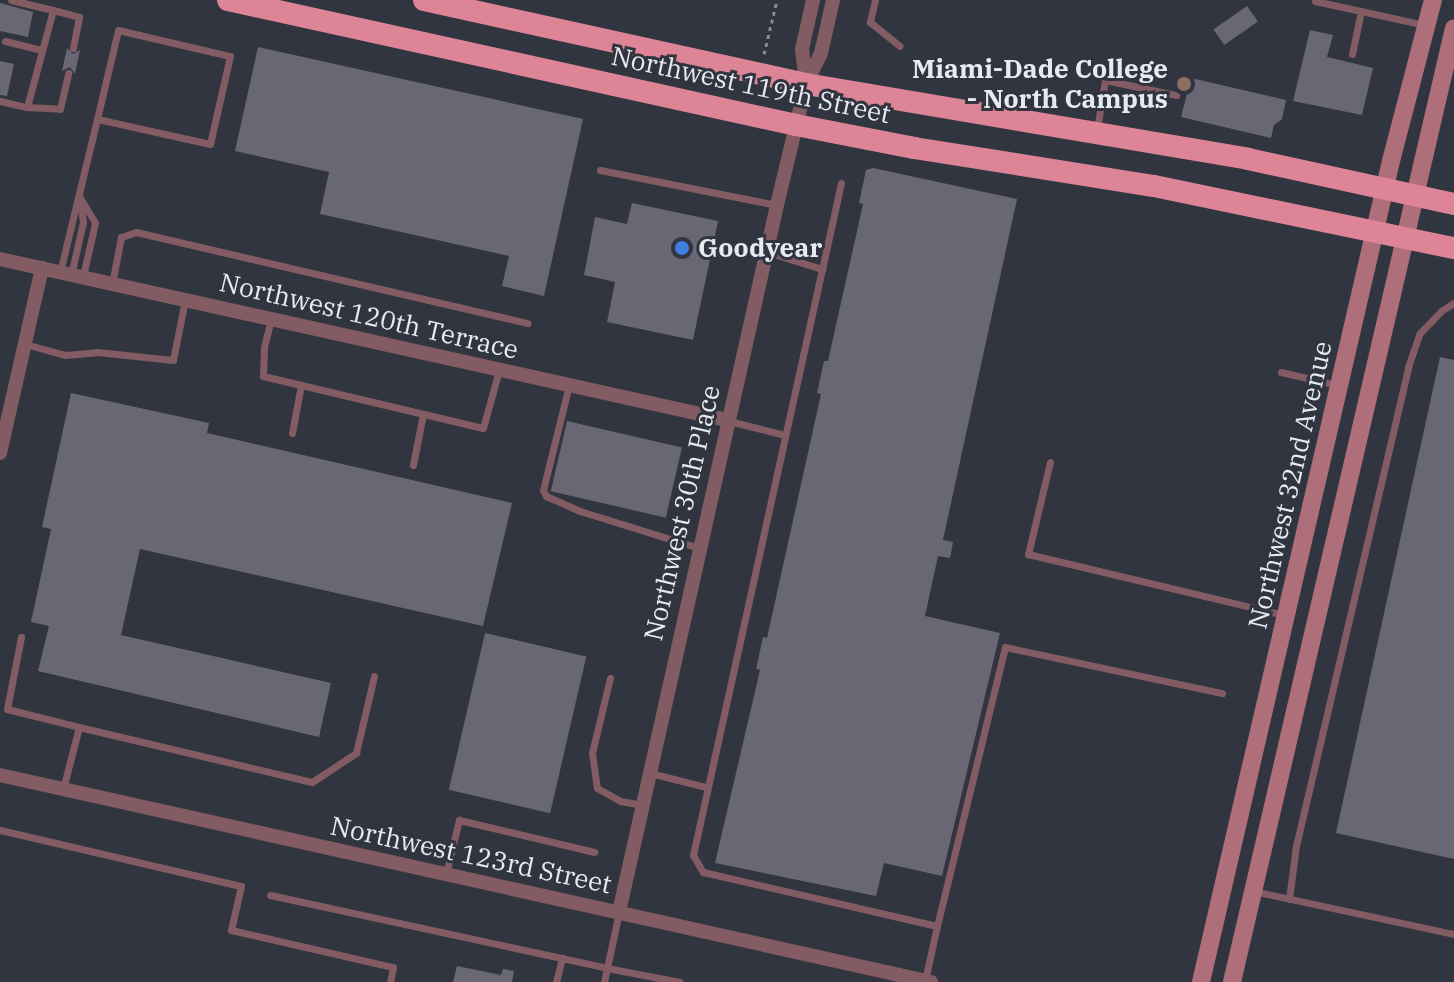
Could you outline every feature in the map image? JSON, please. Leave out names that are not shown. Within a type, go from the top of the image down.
[{"type":"highway","name":"Northwest 119th Street","points":[[228,0],[796,125],[1168,189],[1454,248]]},
{"type":"highway","name":"Northwest 119th Street","points":[[424,0],[806,84],[1248,159],[1454,204]]},
{"type":"main road","name":"Northwest 32nd Avenue","points":[[1201,982],[1375,231],[1433,0]]},
{"type":"main road","name":"Northwest 32nd Avenue","points":[[1232,982],[1454,28]]},
{"type":"street","points":[[806,84],[802,49],[813,0]]},
{"type":"street","points":[[806,84],[821,53],[833,0]]},
{"type":"street","name":"Northwest 30th Place","points":[[619,912],[727,420],[806,84]]},
{"type":"street","name":"Northwest 120th Terrace","points":[[0,259],[727,420]]},
{"type":"street","points":[[0,453],[42,268]]},
{"type":"street","name":"Northwest 123rd Street","points":[[0,775],[928,981]]},
{"type":"lane","points":[[875,0],[870,22],[900,46]]},
{"type":"lane","points":[[1315,1],[1427,26]]},
{"type":"lane","points":[[17,3],[79,17],[73,48]]},
{"type":"lane","points":[[27,107],[53,10]]},
{"type":"lane","points":[[1352,54],[1361,11]]},
{"type":"lane","points":[[71,275],[79,196],[97,119],[118,30],[230,56],[210,144],[97,119]]},
{"type":"lane","points":[[10,39],[42,50]]},
{"type":"lane","points":[[0,101],[60,109],[68,73]]},
{"type":"lane","points":[[1096,133],[1105,80],[1176,95]]},
{"type":"lane","points":[[600,170],[777,205]]},
{"type":"lane","points":[[841,183],[693,855],[703,872],[937,926]]},
{"type":"lane","points":[[71,275],[95,223],[79,196]]},
{"type":"lane","points":[[112,284],[121,237],[136,232],[528,323]]},
{"type":"lane","points":[[766,252],[822,269]]},
{"type":"lane","points":[[25,344],[65,355],[97,352],[173,360],[185,300]]},
{"type":"lane","points":[[1289,899],[1299,830],[1408,367],[1420,333],[1441,311],[1454,303]]},
{"type":"lane","points":[[271,319],[264,348],[263,376],[483,428],[499,370]]},
{"type":"lane","points":[[1281,372],[1340,386]]},
{"type":"lane","points":[[292,433],[301,385]]},
{"type":"lane","points":[[569,385],[543,490],[546,496],[580,511],[699,548]]},
{"type":"lane","points":[[413,465],[423,414]]},
{"type":"lane","points":[[727,420],[785,435]]},
{"type":"lane","points":[[1050,462],[1028,554],[1231,605],[1287,615]]},
{"type":"lane","points":[[21,637],[7,709],[312,782],[356,753],[374,676]]},
{"type":"lane","points":[[928,981],[937,926],[1005,647],[1222,693]]},
{"type":"lane","points":[[610,678],[592,753],[597,788],[620,801],[643,805]]},
{"type":"lane","points":[[63,789],[79,727]]},
{"type":"lane","points":[[650,773],[706,787]]},
{"type":"lane","points":[[446,874],[459,820],[594,852]]},
{"type":"lane","points":[[0,830],[241,886],[231,930],[393,967],[390,982]]},
{"type":"lane","points":[[1253,891],[1454,934]]},
{"type":"lane","points":[[270,895],[680,982]]},
{"type":"lane","points":[[604,982],[619,912]]},
{"type":"lane","points":[[556,982],[562,958]]},
{"type":"path","points":[[764,54],[777,0]]},
{"type":"building","points":[[0,3],[33,12],[28,37],[0,31]]},
{"type":"building","points":[[1247,6],[1258,22],[1224,45],[1213,30]]},
{"type":"building","points":[[1310,30],[1333,35],[1327,57],[1373,68],[1362,115],[1293,101]]},
{"type":"building","points":[[258,47],[583,119],[544,296],[502,286],[509,256],[320,214],[329,172],[235,151]]},
{"type":"building","points":[[67,48],[73,54],[80,50],[75,74],[70,67],[62,71]]},
{"type":"building","points":[[0,61],[14,64],[7,96],[0,95]]},
{"type":"building","points":[[1191,78],[1286,100],[1282,119],[1274,125],[1271,138],[1181,117]]},
{"type":"building","points":[[873,168],[1017,199],[943,540],[953,542],[950,558],[938,556],[925,616],[1000,633],[942,876],[884,863],[876,896],[715,863],[760,670],[756,669],[763,637],[767,638],[821,394],[817,393],[824,361],[828,361],[863,204],[859,203],[866,170]]},
{"type":"building","points":[[632,203],[718,221],[693,340],[607,322],[615,282],[584,275],[595,217],[627,224]]},
{"type":"building","points":[[1440,357],[1454,360],[1454,859],[1336,833]]},
{"type":"building","points":[[71,393],[209,423],[207,433],[512,503],[483,626],[140,549],[121,635],[331,683],[319,737],[38,671],[49,626],[31,622],[51,529],[42,527]]},
{"type":"building","points":[[567,421],[682,448],[666,518],[551,491]]},
{"type":"building","points":[[485,633],[586,656],[550,813],[449,790]]},
{"type":"building","points":[[457,966],[501,975],[503,969],[514,971],[512,982],[453,982]]},
{"type":"place","name":"Miami-Dade College - North Campus","points":[[1184,84]]},
{"type":"place","name":"Goodyear","points":[[682,248]]}]
